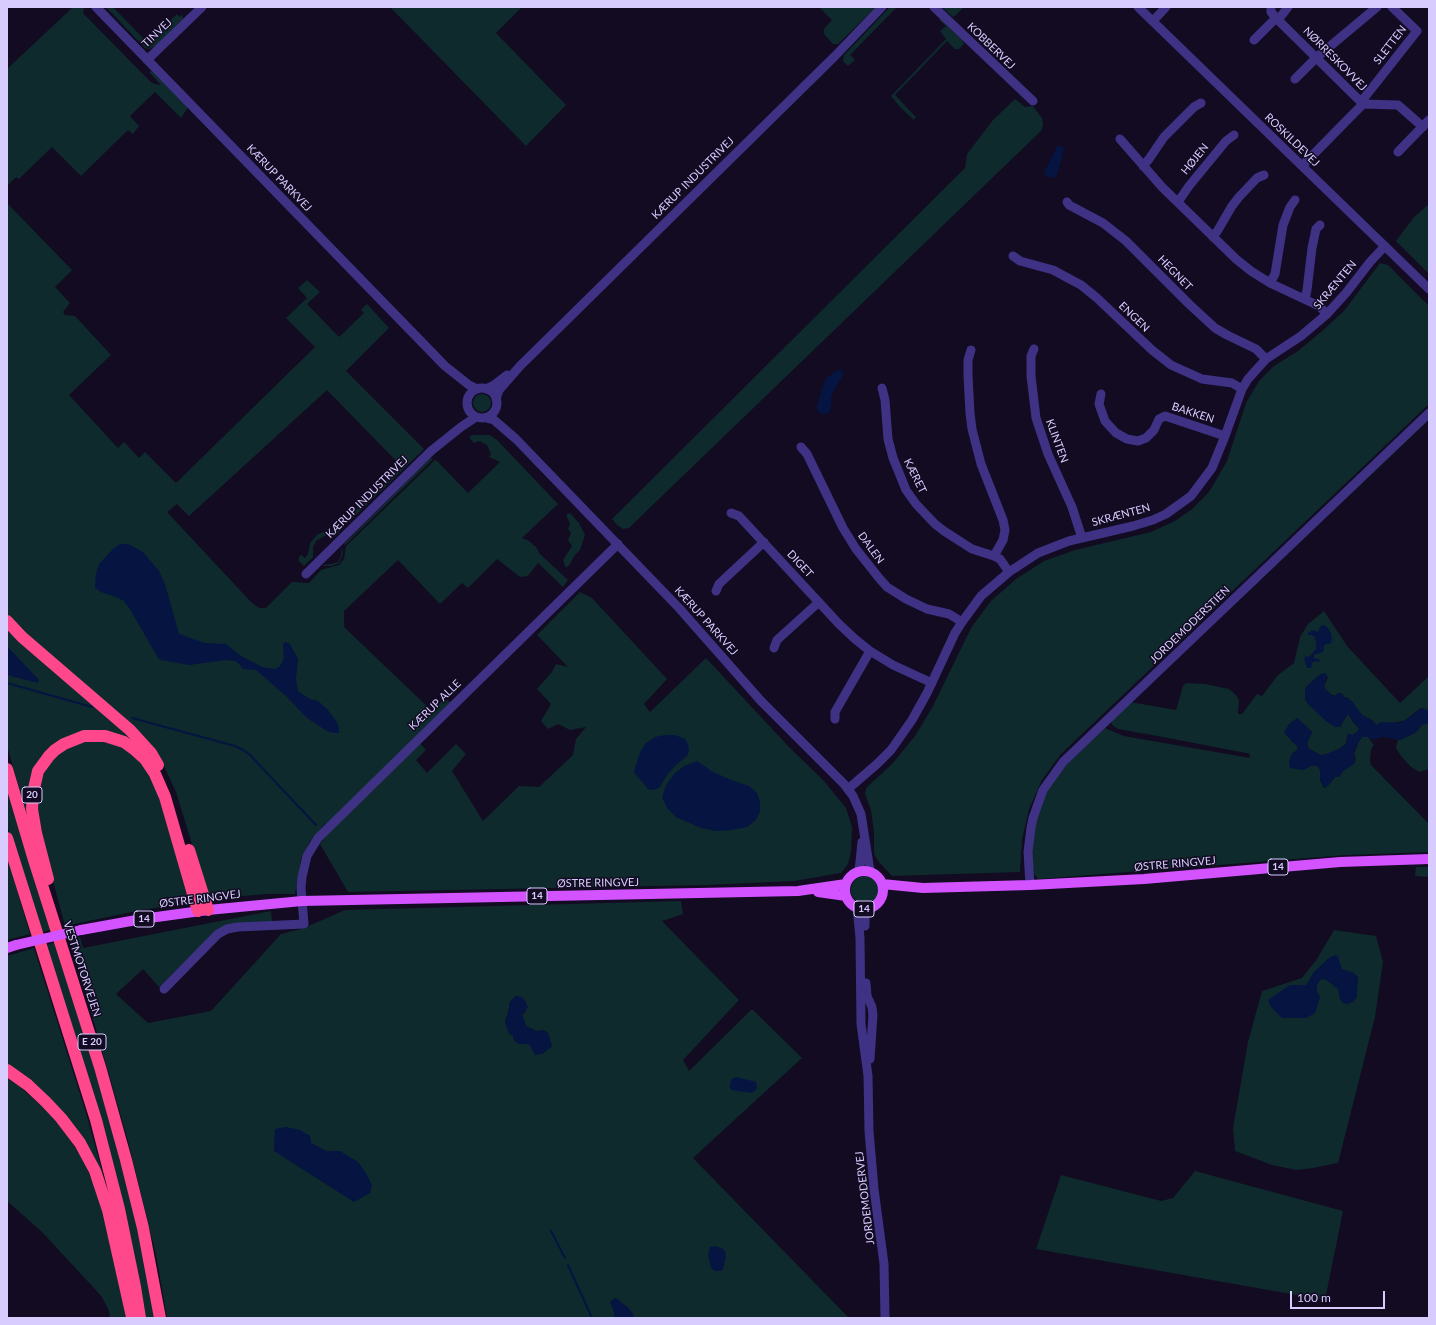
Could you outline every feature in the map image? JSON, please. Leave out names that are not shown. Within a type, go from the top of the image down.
[{"type":"highway","points":[[7,622],[22,637],[119,719],[151,753],[168,784],[203,911]]},
{"type":"highway","name":"20","points":[[82,1011],[36,834],[32,809],[32,793],[36,778],[43,763],[55,750],[72,740],[84,736],[105,736],[124,742],[145,759],[155,774],[165,797],[203,911]]},
{"type":"highway","name":"VESTMOTORVEJEN","points":[[7,770],[100,1067],[126,1160],[143,1228],[160,1318]]},
{"type":"highway","name":"E 20","points":[[7,838],[96,1120],[119,1209],[140,1318]]},
{"type":"highway","points":[[7,1070],[28,1085],[61,1118],[80,1143],[95,1172],[108,1210],[132,1318]]},
{"type":"main road","name":"ØSTRE RINGVEJ","points":[[882,884],[923,888],[1030,886],[1144,879],[1340,862],[1429,859]]},
{"type":"main road","points":[[846,884],[851,876],[859,872],[870,872],[878,876],[882,884]]},
{"type":"main road","name":"ØSTRE RINGVEJ","points":[[798,891],[846,884]]},
{"type":"main road","name":"14","points":[[846,884],[846,896],[850,903],[861,908],[875,905],[882,895],[882,884]]},
{"type":"main road","name":"ØSTRE RINGVEJ","points":[[882,895],[923,888]]},
{"type":"main road","name":"ØSTRE RINGVEJ","points":[[12,947],[81,930],[142,919],[302,901],[798,891],[846,896]]},
{"type":"street","name":"KÆRUP PARKVEJ","points":[[96,7],[445,366],[464,390],[467,403]]},
{"type":"street","name":"TINVEJ","points":[[147,60],[202,7]]},
{"type":"street","name":"KÆRUP INDUSTRIVEJ","points":[[496,404],[500,390],[520,366],[835,56],[882,7]]},
{"type":"street","name":"KOBBERVEJ","points":[[934,7],[1033,101]]},
{"type":"street","name":"ROSKILDEVEJ","points":[[1138,7],[1429,289]]},
{"type":"street","points":[[1153,21],[1166,7]]},
{"type":"street","name":"NØRRESKOVVEJ","points":[[1271,7],[1271,12],[1277,19],[1362,103],[1398,105],[1426,123],[1398,152]]},
{"type":"street","points":[[1254,40],[1288,7]]},
{"type":"street","points":[[1295,79],[1316,58],[1377,7]]},
{"type":"street","name":"SLETTEN","points":[[1302,166],[1362,103],[1417,31],[1392,7]]},
{"type":"street","points":[[1143,166],[1174,126],[1194,107],[1201,103]]},
{"type":"street","name":"HØJEN","points":[[1178,202],[1189,186],[1226,141],[1234,135]]},
{"type":"street","points":[[1120,139],[1143,166],[1238,261],[1270,283],[1319,306],[1327,314]]},
{"type":"street","points":[[1213,237],[1239,197],[1257,178],[1264,175]]},
{"type":"street","points":[[1270,283],[1275,274],[1283,225],[1290,207],[1295,200]]},
{"type":"street","name":"HEGNET","points":[[1067,202],[1069,205],[1103,223],[1126,241],[1215,328],[1256,349],[1266,360]]},
{"type":"street","points":[[1304,298],[1307,290],[1316,229],[1320,225]]},
{"type":"street","name":"SKRÆNTEN","points":[[848,789],[891,750],[912,720],[932,683],[948,646],[962,622],[981,596],[1023,562],[1051,547],[1146,523],[1166,514],[1192,496],[1212,468],[1242,389],[1255,370],[1266,360],[1301,336],[1327,314],[1385,246]]},
{"type":"street","name":"ENGEN","points":[[1013,256],[1020,261],[1054,270],[1081,286],[1097,298],[1161,358],[1176,368],[1202,379],[1232,383],[1242,389]]},
{"type":"street","name":"KLINTEN","points":[[1034,349],[1031,356],[1031,376],[1036,418],[1048,454],[1072,507],[1082,538]]},
{"type":"street","points":[[972,350],[968,360],[969,407],[972,429],[981,464],[1003,520],[1005,530],[1003,540],[994,556]]},
{"type":"street","name":"KÆRUP PARKVEJ","points":[[445,366],[469,385],[482,389]]},
{"type":"street","name":"KÆRUP INDUSTRIVEJ","points":[[482,389],[494,385],[520,366]]},
{"type":"street","name":"KÆRET","points":[[882,388],[885,400],[888,439],[893,458],[906,490],[925,514],[944,531],[972,549],[1000,559],[1009,572]]},
{"type":"street","points":[[482,389],[492,393],[496,404],[492,414],[486,418],[476,418],[470,413],[467,403],[471,393],[482,389]]},
{"type":"street","name":"BAKKEN","points":[[1101,394],[1099,404],[1105,420],[1116,433],[1127,439],[1138,441],[1146,438],[1154,430],[1159,419],[1165,416],[1225,436]]},
{"type":"street","name":"KÆRUP INDUSTRIVEJ","points":[[306,574],[446,438],[459,423],[467,403]]},
{"type":"street","name":"KÆRUP PARKVEJ","points":[[496,404],[516,439]]},
{"type":"street","name":"JORDEMODERSTIEN","points":[[1030,886],[1028,852],[1031,828],[1040,798],[1056,771],[1071,754],[1429,413]]},
{"type":"street","name":"KÆRUP INDUSTRIVEJ","points":[[446,438],[476,418]]},
{"type":"street","name":"KÆRUP PARKVEJ","points":[[486,418],[494,420],[516,439],[679,608],[761,701],[848,789],[859,808],[870,872]]},
{"type":"street","name":"DALEN","points":[[801,448],[807,454],[843,528],[856,549],[878,578],[887,587],[906,600],[927,609],[949,614],[962,622]]},
{"type":"street","name":"DIGET","points":[[731,513],[738,516],[764,542],[839,624],[870,650],[893,665],[932,683]]},
{"type":"street","points":[[716,591],[719,584],[764,542]]},
{"type":"street","name":"KÆRUP ALLE","points":[[302,901],[301,888],[304,867],[312,847],[325,830],[618,544]]},
{"type":"street","points":[[774,648],[777,640],[819,602]]},
{"type":"street","points":[[835,719],[835,712],[870,650]]},
{"type":"street","name":"KÆRUP PARKVEJ","points":[[859,872],[863,829]]},
{"type":"street","points":[[164,988],[218,934],[238,927],[304,924],[302,901]]},
{"type":"street","name":"JORDEMODERVEJ","points":[[861,908],[861,1024],[868,1076],[869,1131],[874,1189],[884,1264],[885,1318]]},
{"type":"green space","points":[[72,7],[84,7],[83,13],[152,83],[160,84],[149,72],[152,71],[187,106],[187,109],[181,118],[155,92],[130,116],[139,126],[133,134],[128,130],[81,176],[52,147],[19,179],[16,177],[7,186],[7,69]]},
{"type":"green space","points":[[106,7],[113,7],[146,41],[149,40],[177,14],[180,17],[182,14],[183,19],[157,45],[149,49],[145,48]]},
{"type":"green space","points":[[390,7],[522,7],[496,33],[566,105],[526,146]]},
{"type":"green space","points":[[819,7],[876,7],[838,44],[833,44],[824,34],[824,29],[832,20]]},
{"type":"green space","points":[[890,7],[897,7],[850,55],[855,60],[848,66],[843,61],[844,55]]},
{"type":"green space","points":[[942,7],[964,7],[953,17]]},
{"type":"green space","points":[[941,19],[963,41],[964,44],[959,49],[955,49],[947,41],[895,95],[916,117],[914,120],[891,96],[946,39],[940,31],[946,26],[939,20]]},
{"type":"green space","points":[[1015,99],[1025,107],[1033,106],[1042,118],[1043,125],[1041,131],[629,528],[623,529],[617,525],[612,519],[965,168],[967,154],[993,120]]},
{"type":"green space","points":[[7,203],[72,270],[55,287],[70,303],[63,312],[65,315],[75,316],[111,355],[69,395],[118,448],[124,442],[139,458],[145,452],[176,483],[315,347],[286,318],[307,298],[298,288],[307,280],[320,292],[307,304],[339,337],[364,313],[361,310],[367,304],[389,328],[346,371],[424,449],[349,522],[346,520],[401,466],[327,390],[189,516],[177,504],[167,512],[251,602],[259,608],[266,608],[292,582],[309,583],[321,570],[339,565],[344,559],[346,546],[435,460],[468,493],[500,462],[489,457],[491,454],[487,445],[479,441],[474,443],[469,437],[472,435],[490,435],[497,440],[558,504],[522,538],[529,541],[536,547],[540,554],[568,580],[563,587],[538,563],[528,576],[520,577],[497,559],[468,588],[462,583],[440,604],[398,560],[344,611],[344,627],[432,711],[444,699],[451,702],[422,730],[423,732],[344,809],[324,825],[310,841],[301,859],[295,894],[268,894],[219,898],[211,897],[207,893],[176,792],[162,762],[23,631],[7,614]]},
{"type":"green space","points":[[1429,204],[1429,274],[1396,241],[1414,217]]},
{"type":"green space","points":[[1380,263],[1388,265],[1429,306],[1429,404],[1061,754],[1042,780],[1029,809],[1022,840],[1020,872],[892,876],[874,854],[874,832],[871,810],[865,794],[866,788],[892,764],[915,736],[933,706],[971,628],[991,601],[1016,579],[1044,561],[1075,550],[1151,532],[1175,521],[1192,509],[1209,492],[1227,461],[1246,403],[1259,381],[1274,366],[1298,351],[1344,311]]},
{"type":"green space","points":[[482,394],[488,397],[491,403],[488,409],[482,412],[476,409],[473,403],[476,397]]},
{"type":"green space","points":[[1429,416],[1429,420],[1220,618]]},
{"type":"green space","points":[[430,458],[433,459],[345,545],[344,544]]},
{"type":"green space","points":[[570,513],[579,523],[585,535],[580,550],[566,568],[563,560],[572,546],[568,540],[571,533],[568,529],[570,524],[566,515]]},
{"type":"green space","points":[[336,521],[344,527],[335,536],[326,535],[316,541],[313,547],[313,557],[304,566],[299,561],[299,557],[301,555],[305,558],[308,554],[310,543],[317,535],[323,532],[332,531],[336,527],[333,523]]},
{"type":"green space","points":[[342,546],[343,554],[339,563],[332,566],[324,566],[323,565],[338,562],[341,556]]},
{"type":"green space","points":[[580,592],[592,598],[667,679],[644,704],[650,712],[706,658],[789,747],[824,781],[846,808],[852,827],[851,852],[848,864],[841,873],[794,881],[706,885],[348,892],[320,844],[329,832],[419,742],[426,750],[416,760],[427,773],[456,744],[466,754],[452,771],[483,821],[519,786],[539,787],[573,755],[576,739],[586,727],[570,730],[558,724],[548,729],[541,721],[551,704],[537,689],[552,672],[556,664],[568,667],[537,635]]},
{"type":"green space","points":[[1324,611],[1347,646],[1400,703],[1429,676],[1429,711],[1421,708],[1404,721],[1376,725],[1373,721],[1362,715],[1348,698],[1339,693],[1335,696],[1332,695],[1326,690],[1324,686],[1328,677],[1321,674],[1305,688],[1305,699],[1308,704],[1340,727],[1348,714],[1359,728],[1358,731],[1353,735],[1347,736],[1346,744],[1339,749],[1328,754],[1320,755],[1308,748],[1307,743],[1312,732],[1297,718],[1291,741],[1296,744],[1298,749],[1292,754],[1303,770],[1311,766],[1318,766],[1320,770],[1320,780],[1324,788],[1335,777],[1339,777],[1343,771],[1356,760],[1354,754],[1358,743],[1362,737],[1368,737],[1374,745],[1371,749],[1371,765],[1429,824],[1429,852],[1347,855],[1038,879],[1034,874],[1031,851],[1033,830],[1041,805],[1050,785],[1066,765],[1105,728],[1124,736],[1250,758],[1249,753],[1118,729],[1112,725],[1111,720],[1130,702],[1176,710],[1183,686],[1186,683],[1205,684],[1229,689],[1237,696],[1239,701],[1238,714],[1242,714],[1257,694],[1262,696],[1278,675],[1294,663],[1300,637],[1308,624]]},
{"type":"green space","points":[[7,626],[102,708],[146,755],[84,734],[36,769],[35,843],[7,746]]},
{"type":"green space","points":[[1429,723],[1429,769],[1419,772],[1410,766],[1401,756],[1396,748],[1397,743],[1398,740],[1415,733],[1422,725]]},
{"type":"green space","points":[[103,741],[125,748],[144,766],[157,791],[189,895],[187,901],[182,904],[141,910],[65,926],[45,851],[36,798],[43,771],[50,760],[65,748],[84,742]]},
{"type":"green space","points":[[7,784],[52,930],[41,932],[11,838],[7,825]]},
{"type":"green space","points":[[7,856],[30,934],[7,940]]},
{"type":"green space","points":[[1416,867],[1429,867],[1429,877],[1415,876]]},
{"type":"green space","points":[[865,876],[875,880],[879,890],[875,900],[865,904],[855,900],[851,890],[855,880]]},
{"type":"green space","points":[[681,901],[683,914],[662,921],[739,1000],[683,1060],[689,1071],[752,1009],[802,1058],[693,1158],[849,1318],[167,1318],[156,1255],[128,1141],[70,939],[80,937],[83,948],[271,911],[272,921],[218,929],[159,987],[143,969],[116,994],[148,1023],[211,1011],[281,934],[304,928],[345,910]],"holes":[[[522,997],[526,1011],[522,1015],[526,1026],[536,1031],[552,1046],[542,1054],[529,1044],[514,1040],[513,1035],[505,1022],[510,1002]]]},
{"type":"green space","points":[[1334,930],[1376,936],[1383,962],[1375,1017],[1338,1163],[1296,1170],[1272,1165],[1235,1151],[1233,1128],[1248,1042],[1262,991],[1302,978],[1317,959]]},
{"type":"green space","points":[[56,942],[95,1066],[135,1214],[157,1318],[145,1318],[45,945]]},
{"type":"green space","points":[[34,948],[86,1113],[110,1199],[77,1134],[7,1067],[7,956]]},
{"type":"green space","points":[[7,1078],[20,1087],[55,1118],[80,1155],[94,1184],[103,1209],[128,1318],[110,1318],[109,1311],[102,1297],[41,1231],[7,1201]]},
{"type":"green space","points":[[1195,1171],[1343,1211],[1325,1300],[1036,1249],[1061,1175],[1161,1201],[1173,1198]]},
{"type":"water","points":[[1057,146],[1061,146],[1064,149],[1057,175],[1054,178],[1045,176],[1044,173]]},
{"type":"water","points":[[840,369],[843,372],[843,376],[833,392],[829,413],[819,413],[817,406],[825,379]]},
{"type":"water","points":[[120,544],[128,544],[143,552],[159,571],[165,584],[179,634],[205,643],[226,644],[241,656],[262,667],[275,669],[280,666],[284,658],[283,644],[286,642],[290,644],[298,659],[296,679],[298,691],[310,699],[318,701],[327,709],[337,722],[339,733],[327,731],[307,718],[286,696],[256,670],[243,669],[235,661],[226,660],[189,665],[161,660],[158,658],[124,601],[95,588],[96,573],[99,564],[113,549]]},
{"type":"water","points":[[1323,625],[1327,627],[1331,633],[1332,640],[1330,644],[1326,644],[1324,646],[1323,652],[1314,655],[1314,658],[1320,660],[1319,662],[1315,661],[1312,663],[1311,668],[1307,668],[1304,659],[1306,656],[1308,657],[1311,655],[1316,649],[1315,637],[1308,635],[1308,633],[1312,630],[1318,632],[1320,627]]},
{"type":"water","points":[[7,646],[39,680],[38,683],[7,675]]},
{"type":"water","points":[[1324,673],[1327,675],[1324,686],[1326,690],[1335,696],[1339,693],[1342,694],[1344,697],[1352,701],[1362,715],[1373,721],[1376,725],[1381,722],[1398,723],[1404,721],[1422,708],[1429,711],[1429,723],[1422,725],[1415,733],[1400,740],[1383,737],[1371,740],[1368,737],[1362,737],[1355,748],[1355,763],[1343,771],[1339,777],[1335,777],[1328,786],[1324,788],[1320,780],[1320,770],[1318,766],[1311,766],[1303,770],[1290,768],[1289,762],[1292,754],[1298,749],[1297,746],[1284,733],[1289,724],[1297,718],[1312,732],[1307,743],[1308,748],[1320,755],[1324,755],[1339,749],[1346,744],[1348,734],[1353,735],[1358,731],[1359,727],[1353,722],[1348,714],[1340,727],[1335,727],[1327,722],[1308,704],[1305,699],[1305,688],[1318,676]]},
{"type":"water","points":[[675,735],[685,739],[689,750],[687,756],[667,775],[660,787],[654,790],[648,789],[634,772],[640,752],[646,743],[655,737]]},
{"type":"water","points":[[697,761],[713,772],[749,786],[757,793],[760,802],[760,812],[755,821],[747,827],[716,831],[701,828],[676,817],[668,809],[662,798],[666,785],[674,774],[684,766]]},
{"type":"water","points":[[1336,955],[1342,969],[1354,973],[1358,977],[1357,997],[1353,1002],[1347,1004],[1343,1003],[1340,999],[1338,989],[1326,980],[1321,979],[1317,985],[1317,991],[1320,997],[1315,1013],[1306,1018],[1282,1018],[1271,1007],[1268,1000],[1290,985],[1306,985],[1314,972],[1330,957]]},
{"type":"water","points":[[515,996],[522,997],[528,1007],[522,1015],[526,1026],[536,1031],[544,1030],[548,1033],[552,1046],[542,1054],[535,1055],[529,1044],[518,1044],[514,1040],[513,1035],[509,1034],[505,1022],[510,1002]]},
{"type":"water","points":[[736,1077],[756,1082],[757,1087],[755,1091],[750,1093],[732,1090],[730,1088],[730,1083],[732,1079]]},
{"type":"water","points":[[286,1127],[300,1130],[310,1136],[311,1143],[327,1151],[340,1151],[358,1162],[372,1185],[370,1193],[354,1202],[274,1151],[275,1129]]},
{"type":"water","points":[[715,1246],[722,1248],[726,1256],[723,1269],[721,1271],[715,1271],[711,1268],[708,1254],[710,1247]]},
{"type":"water","points":[[614,1298],[618,1299],[628,1307],[634,1318],[614,1318],[614,1312],[610,1302]]},
{"type":"waterway","points":[[7,683],[92,707]]},
{"type":"waterway","points":[[132,718],[235,746],[243,750],[249,754],[316,825]]},
{"type":"waterway","points":[[551,1231],[565,1258]]},
{"type":"waterway","points":[[568,1265],[592,1318]]}]
